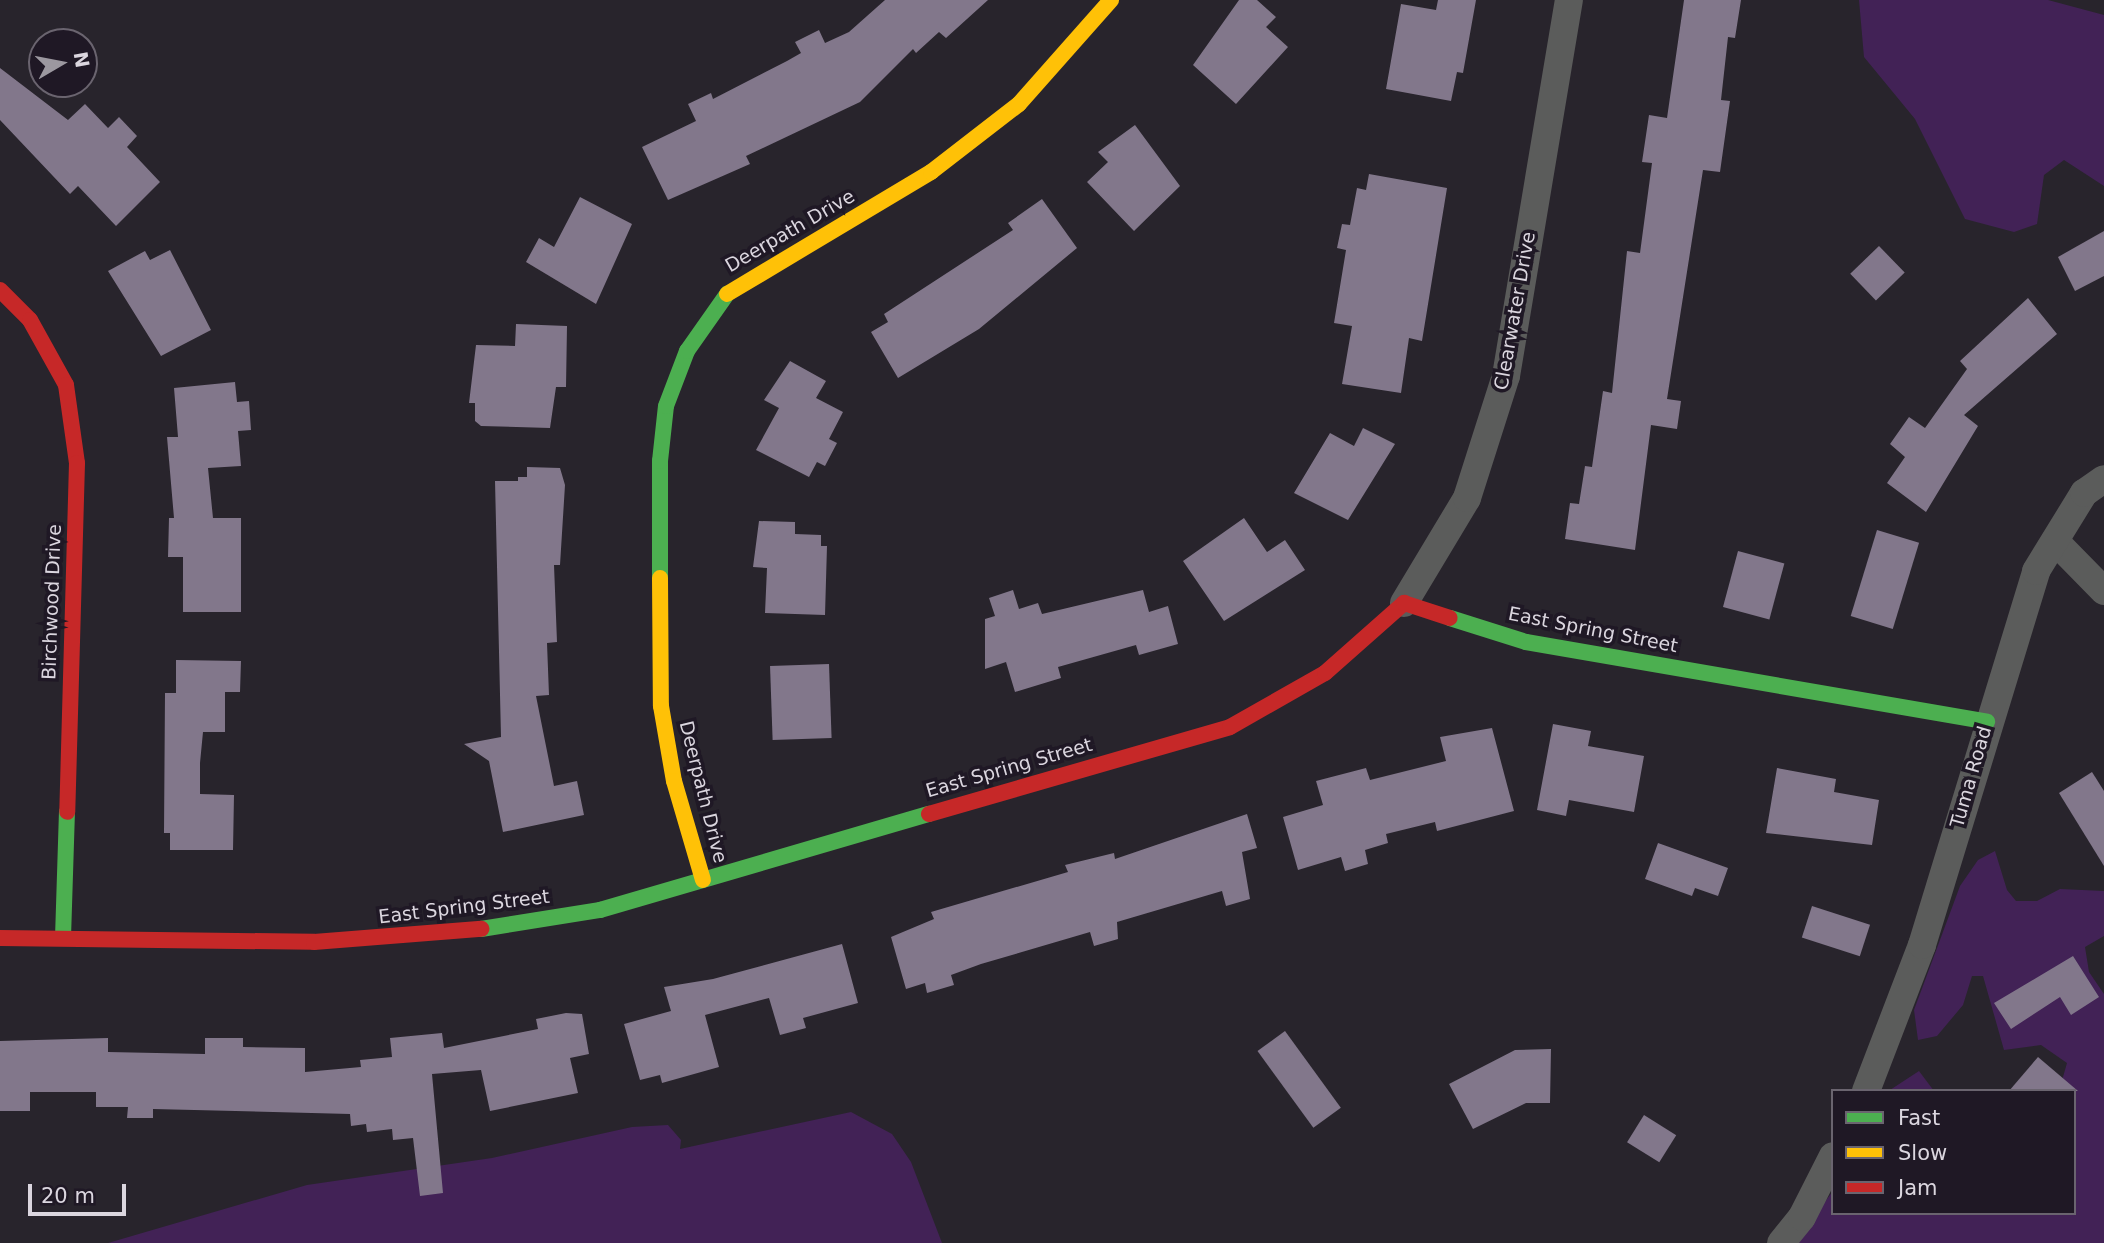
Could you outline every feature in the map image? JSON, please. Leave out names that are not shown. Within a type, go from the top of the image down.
[{"type":"street","name":"Deerpath Drive","points":[[703,880],[674,781],[661,706],[660,461],[666,406],[687,351],[733,286],[931,173],[1018,104],[1111,0]]},
{"type":"street","name":"Clearwater Drive","points":[[1404,603],[1466,498],[1506,376],[1569,0]]},
{"type":"street","name":"Birchwood Drive","points":[[0,289],[30,320],[66,385],[77,463],[63,939]]},
{"type":"street","name":"Tuma Road","points":[[1867,1089],[1922,945],[1987,722],[2036,571],[2084,493],[2104,479]]},
{"type":"street","points":[[2055,541],[2104,591]]},
{"type":"street","name":"East Spring Street","points":[[0,938],[205,944],[400,938],[600,910],[1230,727],[1325,673],[1404,603],[1526,642],[1987,722]]},
{"type":"street","points":[[1781,1243],[1802,1217],[1831,1160]]},
{"type":"shaded area","points":[[1859,0],[2048,0],[2104,15],[2104,186],[2064,160],[2044,175],[2037,224],[2014,232],[1965,219],[1915,119],[1864,57]]},
{"type":"shaded area","points":[[1995,851],[2007,890],[2016,901],[2037,901],[2060,889],[2104,891],[2104,936],[2085,947],[2089,972],[2104,994],[2104,1243],[1794,1243],[1831,1194],[1831,1215],[2076,1215],[2076,1089],[2060,1089],[2067,1063],[2041,1045],[2004,1050],[1983,976],[1972,976],[1963,1005],[1937,1036],[1918,1040],[1914,1010],[1960,886],[1978,860]]},
{"type":"shaded area","points":[[1919,1071],[1932,1089],[1892,1089]]},
{"type":"shaded area","points":[[851,1112],[892,1134],[911,1162],[942,1243],[108,1243],[307,1185],[492,1158],[632,1127],[668,1125],[681,1140],[680,1149]]},
{"type":"building","points":[[885,0],[988,0],[946,38],[939,32],[916,53],[913,49],[860,102],[746,156],[750,164],[668,200],[642,147],[696,121],[688,104],[711,93],[713,99],[787,61],[801,53],[795,42],[819,30],[825,43],[849,32]]},
{"type":"building","points":[[1239,0],[1257,0],[1276,17],[1266,27],[1288,47],[1236,104],[1193,65]]},
{"type":"building","points":[[1438,0],[1476,0],[1463,73],[1457,72],[1451,101],[1386,89],[1401,4],[1436,10]]},
{"type":"building","points":[[1684,0],[1741,0],[1735,38],[1728,37],[1721,100],[1730,101],[1720,172],[1703,170],[1667,399],[1681,401],[1677,429],[1651,425],[1635,550],[1565,539],[1570,503],[1579,504],[1585,466],[1592,467],[1603,391],[1612,393],[1627,251],[1640,253],[1652,163],[1642,162],[1649,115],[1667,118]]},
{"type":"building","points":[[0,68],[28,89],[28,98],[39,98],[68,120],[85,104],[108,128],[119,117],[137,136],[127,147],[160,182],[116,226],[78,186],[70,194],[0,120]]},
{"type":"building","points":[[1135,125],[1180,186],[1134,231],[1087,182],[1108,162],[1098,152]]},
{"type":"building","points":[[1369,174],[1447,188],[1422,341],[1409,338],[1401,393],[1342,384],[1352,326],[1334,323],[1346,250],[1337,248],[1342,224],[1350,225],[1357,188],[1366,190]]},
{"type":"building","points":[[580,197],[632,224],[596,304],[526,262],[539,238],[554,247]]},
{"type":"building","points":[[1042,199],[1077,248],[979,329],[898,378],[871,332],[888,322],[884,314],[1013,230],[1008,223]]},
{"type":"building","points":[[2104,231],[2104,276],[2075,291],[2058,257]]},
{"type":"building","points":[[1879,246],[1905,273],[1876,300],[1850,274]]},
{"type":"building","points":[[170,250],[211,330],[161,356],[108,271],[145,251],[150,260]]},
{"type":"building","points":[[2028,298],[2057,334],[1964,415],[1978,426],[1926,512],[1887,483],[1905,457],[1890,444],[1909,417],[1925,428],[1967,369],[1960,361]]},
{"type":"building","points":[[516,324],[567,326],[566,387],[556,387],[550,428],[481,426],[475,421],[475,403],[469,403],[476,345],[515,346]]},
{"type":"building","points":[[790,361],[826,381],[816,398],[843,412],[829,439],[837,443],[825,466],[817,462],[809,477],[756,450],[779,408],[764,400]]},
{"type":"building","points":[[235,382],[237,402],[249,401],[251,430],[238,431],[241,466],[208,468],[213,518],[241,518],[241,612],[183,612],[183,557],[168,557],[169,518],[174,518],[167,437],[178,437],[174,388]]},
{"type":"building","points":[[1363,428],[1395,444],[1348,520],[1294,493],[1330,433],[1354,446]]},
{"type":"building","points":[[527,467],[560,468],[565,485],[560,565],[554,565],[557,642],[547,643],[549,695],[536,696],[554,786],[577,781],[584,815],[503,832],[489,761],[464,744],[501,737],[495,481],[518,481],[518,477],[527,477]]},
{"type":"building","points":[[1244,518],[1267,552],[1285,540],[1305,570],[1224,621],[1183,561]]},
{"type":"building","points":[[759,521],[795,522],[795,534],[821,535],[821,546],[827,546],[825,615],[765,613],[767,568],[753,567]]},
{"type":"building","points":[[1877,530],[1919,543],[1893,629],[1851,616]]},
{"type":"building","points":[[1738,551],[1784,563],[1769,619],[1723,607]]},
{"type":"building","points":[[1013,590],[1019,609],[1038,603],[1042,614],[1143,590],[1149,612],[1168,606],[1178,644],[1139,655],[1136,645],[1058,667],[1061,678],[1015,692],[1006,662],[985,669],[985,619],[995,616],[989,598]]},
{"type":"building","points":[[176,660],[241,661],[240,692],[225,692],[225,732],[203,732],[200,763],[200,794],[234,795],[233,850],[170,850],[170,833],[164,833],[165,693],[176,693]]},
{"type":"building","points":[[829,664],[832,738],[773,740],[770,666]]},
{"type":"building","points":[[1553,724],[1591,731],[1588,746],[1644,756],[1634,812],[1569,800],[1566,816],[1537,810]]},
{"type":"building","points":[[1492,728],[1514,811],[1437,831],[1435,822],[1386,834],[1388,843],[1365,850],[1368,864],[1345,871],[1341,857],[1298,870],[1283,817],[1323,805],[1316,781],[1366,768],[1370,780],[1446,761],[1440,737]]},
{"type":"building","points":[[1777,768],[1836,779],[1834,792],[1879,800],[1872,845],[1766,833]]},
{"type":"building","points":[[2092,772],[2104,791],[2104,866],[2059,793]]},
{"type":"building","points":[[1247,814],[1257,848],[1242,852],[1250,899],[1226,906],[1222,891],[1117,922],[1118,939],[1094,946],[1090,932],[951,975],[954,985],[927,993],[925,983],[906,989],[891,937],[934,919],[931,912],[1068,872],[1065,865],[1114,853],[1115,859]]},
{"type":"building","points":[[1658,843],[1728,868],[1718,896],[1695,888],[1692,896],[1645,879]]},
{"type":"building","points":[[1812,906],[1870,925],[1860,956],[1802,937]]},
{"type":"building","points":[[842,944],[858,1003],[803,1018],[806,1028],[780,1035],[769,998],[705,1015],[719,1067],[662,1083],[660,1075],[640,1080],[624,1024],[671,1011],[664,987],[713,979]]},
{"type":"building","points":[[2073,956],[2099,997],[2071,1015],[2060,997],[2011,1029],[1994,1003]]},
{"type":"building","points":[[566,1013],[582,1014],[589,1054],[570,1058],[578,1093],[490,1111],[481,1070],[432,1074],[443,1193],[420,1196],[413,1138],[393,1140],[392,1129],[367,1132],[366,1124],[351,1126],[350,1114],[153,1109],[153,1118],[127,1118],[128,1107],[96,1107],[96,1092],[30,1092],[30,1111],[0,1111],[0,1041],[108,1038],[108,1052],[205,1054],[205,1038],[243,1038],[243,1047],[305,1048],[305,1072],[361,1067],[360,1060],[392,1057],[390,1038],[442,1033],[444,1048],[538,1029],[536,1019]]},
{"type":"building","points":[[1285,1031],[1341,1108],[1313,1128],[1257,1051]]},
{"type":"building","points":[[1551,1049],[1550,1103],[1526,1103],[1473,1129],[1449,1084],[1515,1050]]},
{"type":"building","points":[[2038,1057],[2076,1089],[2011,1089]]},
{"type":"building","points":[[1644,1115],[1676,1135],[1659,1162],[1627,1142]]},
{"type":"traffic: fast","points":[[660,578],[660,461],[666,406],[687,351],[727,294]]},
{"type":"traffic: fast","points":[[1450,618],[1526,642],[1987,722]]},
{"type":"traffic: fast","points":[[63,938],[67,812]]},
{"type":"traffic: fast","points":[[481,929],[600,910],[929,814]]},
{"type":"traffic: slow","points":[[727,294],[931,172],[1019,104],[1111,0]]},
{"type":"traffic: slow","points":[[660,578],[661,706],[674,781],[703,880]]},
{"type":"traffic: jam","points":[[0,290],[30,320],[66,385],[77,463],[67,812]]},
{"type":"traffic: jam","points":[[929,814],[1230,727],[1325,673],[1404,603],[1450,618]]},
{"type":"traffic: jam","points":[[0,938],[314,942],[481,929]]}]
